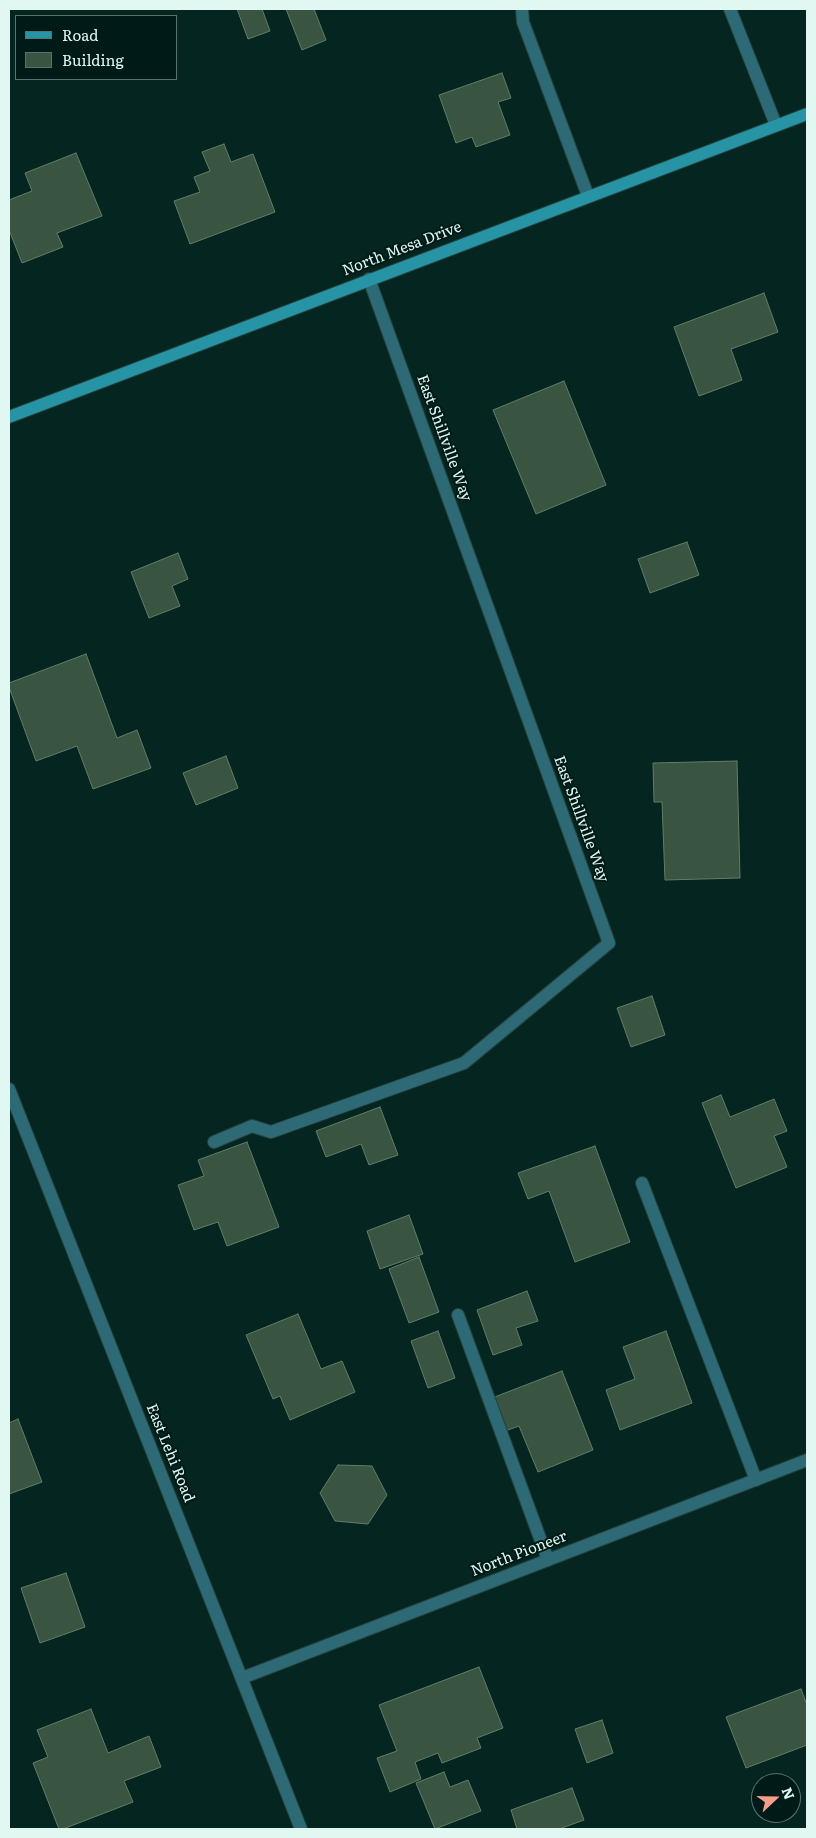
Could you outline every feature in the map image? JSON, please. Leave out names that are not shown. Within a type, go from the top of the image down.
[{"type":"street","points":[[522,9],[523,22],[588,196]]},
{"type":"street","points":[[730,9],[776,126]]},
{"type":"street","name":"North Mesa Drive","points":[[9,417],[807,114]]},
{"type":"street","name":"East Shillville Way","points":[[214,1142],[252,1126],[271,1132],[464,1063],[609,943],[369,279]]},
{"type":"street","name":"East Lehi Road","points":[[9,1089],[301,1829]]},
{"type":"street","points":[[642,1183],[756,1480]]},
{"type":"street","points":[[458,1316],[548,1560]]},
{"type":"street","name":"North Pioneer","points":[[242,1678],[807,1460]]},
{"type":"building","points":[[237,9],[262,9],[270,31],[248,39]]},
{"type":"building","points":[[286,9],[314,9],[326,40],[302,50]]},
{"type":"building","points":[[502,73],[511,98],[498,102],[510,135],[476,147],[472,137],[456,143],[439,95]]},
{"type":"building","points":[[224,144],[231,162],[253,154],[275,212],[190,244],[174,201],[200,192],[194,177],[210,171],[202,152]]},
{"type":"building","points":[[76,153],[102,216],[57,233],[63,247],[22,263],[9,230],[9,200],[32,191],[25,173]]},
{"type":"building","points":[[764,293],[778,332],[731,349],[742,380],[699,396],[674,327]]},
{"type":"building","points":[[564,381],[606,485],[536,514],[493,410]]},
{"type":"building","points":[[687,542],[699,575],[650,593],[638,559]]},
{"type":"building","points":[[178,553],[188,579],[172,586],[180,606],[149,618],[131,572]]},
{"type":"building","points":[[86,654],[117,738],[137,730],[151,768],[93,789],[77,746],[36,761],[9,687],[9,683]]},
{"type":"building","points":[[226,756],[238,788],[196,805],[183,773]]},
{"type":"building","points":[[737,761],[740,878],[665,880],[662,802],[654,802],[653,763]]},
{"type":"building","points":[[652,996],[665,1035],[631,1047],[617,1008]]},
{"type":"building","points":[[721,1095],[730,1117],[774,1099],[787,1131],[774,1136],[787,1167],[736,1188],[702,1103]]},
{"type":"building","points":[[380,1107],[398,1155],[369,1165],[361,1144],[326,1157],[316,1131]]},
{"type":"building","points":[[247,1142],[279,1227],[227,1246],[218,1222],[194,1230],[178,1185],[204,1176],[198,1160]]},
{"type":"building","points":[[595,1146],[630,1242],[575,1262],[549,1191],[528,1199],[518,1173]]},
{"type":"building","points":[[409,1215],[423,1254],[380,1269],[367,1231]]},
{"type":"building","points":[[419,1257],[439,1312],[409,1323],[389,1269]]},
{"type":"building","points":[[527,1291],[538,1321],[516,1328],[522,1345],[493,1355],[477,1310]]},
{"type":"building","points":[[298,1314],[321,1369],[342,1361],[355,1392],[290,1420],[280,1396],[273,1399],[246,1335]]},
{"type":"building","points":[[438,1331],[455,1378],[428,1388],[411,1341]]},
{"type":"building","points":[[666,1331],[692,1403],[620,1430],[606,1390],[635,1379],[623,1347]]},
{"type":"building","points":[[562,1371],[593,1450],[538,1472],[519,1426],[505,1431],[492,1398]]},
{"type":"building","points":[[18,1419],[42,1482],[9,1494],[9,1423]]},
{"type":"building","points":[[338,1465],[372,1466],[387,1495],[368,1524],[335,1521],[320,1493]]},
{"type":"building","points":[[66,1573],[85,1627],[40,1643],[21,1588]]},
{"type":"building","points":[[479,1667],[503,1728],[477,1738],[481,1748],[442,1763],[438,1753],[415,1762],[421,1779],[390,1792],[377,1758],[397,1751],[379,1705]]},
{"type":"building","points":[[801,1689],[807,1705],[807,1745],[746,1768],[726,1717]]},
{"type":"building","points":[[91,1709],[108,1753],[149,1736],[161,1767],[124,1781],[133,1802],[59,1829],[33,1763],[48,1757],[37,1730]]},
{"type":"building","points":[[602,1720],[613,1753],[587,1763],[575,1729]]},
{"type":"building","points":[[444,1772],[450,1787],[468,1780],[481,1811],[435,1829],[416,1783]]},
{"type":"building","points":[[572,1788],[584,1820],[559,1829],[517,1829],[511,1810]]}]
